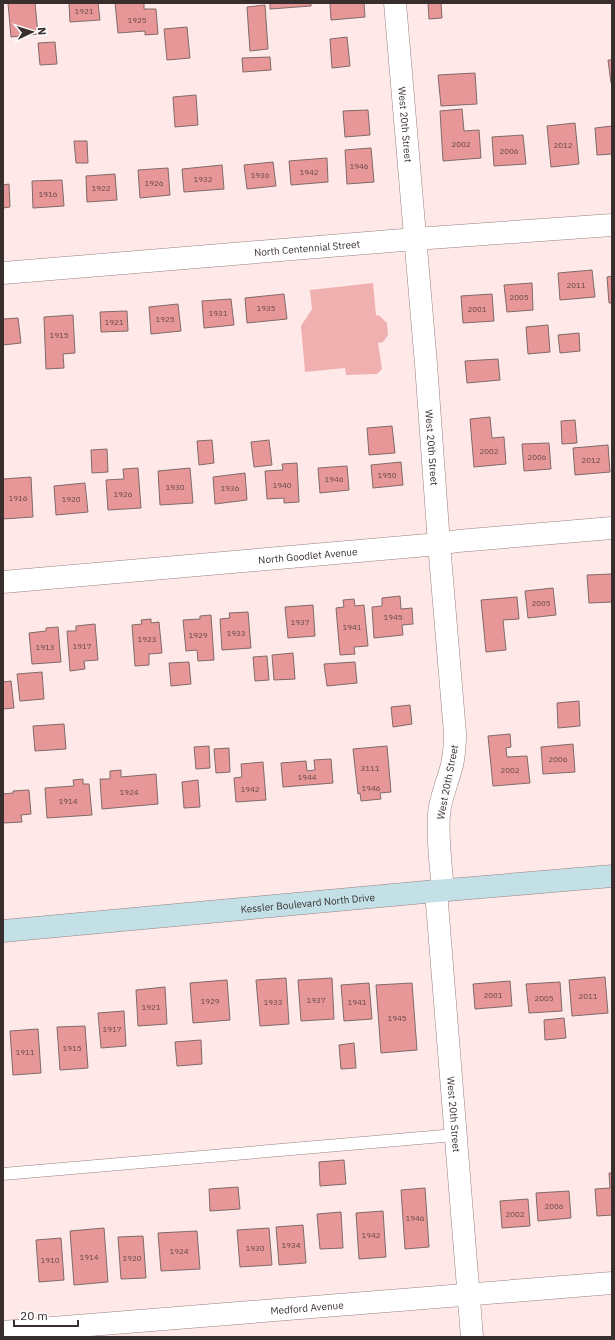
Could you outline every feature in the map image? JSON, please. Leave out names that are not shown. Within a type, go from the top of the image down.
[{"type":"main road","name":"Kessler Boulevard North Drive","points":[[3,931],[612,876]]},
{"type":"street","name":"West 20th Street","points":[[395,3],[426,364],[455,733],[450,771],[439,813],[439,891],[455,1135],[472,1337]]},
{"type":"street","name":"North Centennial Street","points":[[3,272],[415,239],[612,225]]},
{"type":"street","name":"North Goodlet Avenue","points":[[3,582],[612,528]]},
{"type":"street","name":"Medford Avenue","points":[[3,1332],[612,1283]]},
{"type":"lane","points":[[3,1174],[455,1135]]},
{"type":"shaded area","points":[[373,283],[376,315],[380,316],[387,323],[388,335],[383,342],[378,343],[382,369],[377,374],[346,375],[345,368],[305,372],[301,326],[312,309],[310,290]]},
{"type":"building","points":[[8,3],[35,3],[38,34],[11,37]]},
{"type":"building","points":[[69,3],[98,3],[100,20],[70,22]]},
{"type":"building","points":[[115,3],[144,3],[144,9],[156,9],[158,34],[145,35],[145,31],[118,33]]},
{"type":"building","points":[[270,3],[311,3],[311,6],[270,9]]},
{"type":"building","points":[[330,3],[364,3],[365,17],[331,20]]},
{"type":"building","points":[[428,3],[441,3],[442,18],[429,19]]},
{"type":"building","points":[[265,5],[268,49],[250,51],[247,7]]},
{"type":"building","points":[[187,27],[190,58],[167,60],[164,29]]},
{"type":"building","points":[[347,37],[350,66],[332,68],[330,39]]},
{"type":"building","points":[[55,42],[57,64],[40,65],[38,43]]},
{"type":"building","points":[[270,57],[271,70],[243,72],[242,58]]},
{"type":"building","points":[[608,60],[612,60],[612,83],[611,83]]},
{"type":"building","points":[[475,73],[477,104],[441,106],[438,75]]},
{"type":"building","points":[[196,95],[198,125],[175,127],[173,97]]},
{"type":"building","points":[[462,109],[464,131],[479,130],[481,158],[443,161],[440,111]]},
{"type":"building","points":[[368,110],[370,135],[345,137],[343,111]]},
{"type":"building","points":[[575,123],[579,164],[551,167],[547,126]]},
{"type":"building","points":[[612,126],[612,154],[597,155],[595,128]]},
{"type":"building","points":[[523,135],[526,164],[494,166],[492,137]]},
{"type":"building","points":[[74,141],[87,141],[88,163],[76,163]]},
{"type":"building","points":[[371,148],[374,182],[347,184],[345,150]]},
{"type":"building","points":[[327,158],[328,182],[291,185],[289,161]]},
{"type":"building","points":[[273,162],[276,186],[247,189],[244,165]]},
{"type":"building","points":[[222,165],[224,189],[184,192],[182,169]]},
{"type":"building","points":[[168,168],[170,195],[140,198],[138,170]]},
{"type":"building","points":[[115,174],[117,200],[87,202],[86,176]]},
{"type":"building","points":[[62,180],[64,206],[33,208],[32,181]]},
{"type":"building","points":[[9,184],[10,207],[3,208],[3,185]]},
{"type":"building","points":[[592,270],[595,297],[560,300],[558,273]]},
{"type":"building","points":[[612,276],[612,303],[609,303],[607,277]]},
{"type":"building","points":[[532,283],[533,310],[507,312],[504,285]]},
{"type":"building","points":[[284,294],[287,319],[247,323],[245,298]]},
{"type":"building","points":[[492,294],[494,321],[463,323],[461,296]]},
{"type":"building","points":[[231,299],[234,325],[204,328],[202,301]]},
{"type":"building","points":[[178,304],[181,331],[151,334],[149,307]]},
{"type":"building","points":[[127,311],[128,331],[101,332],[100,312]]},
{"type":"building","points":[[73,315],[75,353],[63,354],[64,368],[46,369],[44,317]]},
{"type":"building","points":[[18,318],[21,343],[3,345],[3,319]]},
{"type":"building","points":[[548,325],[550,352],[528,354],[526,327]]},
{"type":"building","points":[[579,333],[580,351],[560,353],[558,335]]},
{"type":"building","points":[[498,359],[500,380],[467,383],[465,361]]},
{"type":"building","points":[[490,417],[492,438],[504,437],[506,464],[474,467],[470,419]]},
{"type":"building","points":[[575,420],[577,443],[562,444],[561,421]]},
{"type":"building","points":[[392,426],[395,453],[369,455],[367,428]]},
{"type":"building","points":[[212,440],[214,463],[199,465],[197,441]]},
{"type":"building","points":[[269,440],[272,465],[254,467],[251,442]]},
{"type":"building","points":[[549,443],[551,469],[524,471],[522,444]]},
{"type":"building","points":[[608,445],[610,472],[575,475],[573,448]]},
{"type":"building","points":[[107,449],[108,472],[92,473],[91,450]]},
{"type":"building","points":[[401,462],[403,485],[373,488],[371,465]]},
{"type":"building","points":[[297,463],[299,502],[284,503],[284,498],[267,499],[265,471],[283,470],[282,464]]},
{"type":"building","points":[[347,466],[349,490],[320,493],[318,468]]},
{"type":"building","points":[[138,468],[141,508],[108,510],[106,480],[124,479],[123,469]]},
{"type":"building","points":[[190,468],[193,503],[160,505],[158,471]]},
{"type":"building","points":[[245,473],[247,500],[215,504],[213,477]]},
{"type":"building","points":[[31,477],[33,517],[3,519],[3,479]]},
{"type":"building","points":[[85,483],[88,512],[56,515],[54,486]]},
{"type":"building","points":[[612,574],[612,602],[589,603],[587,575]]},
{"type":"building","points":[[553,588],[556,615],[528,618],[525,591]]},
{"type":"building","points":[[400,596],[401,609],[412,608],[413,624],[402,625],[403,635],[374,638],[372,607],[382,606],[382,598]]},
{"type":"building","points":[[517,597],[519,619],[503,620],[506,650],[486,652],[481,600]]},
{"type":"building","points":[[354,599],[355,606],[364,605],[368,646],[354,647],[355,654],[340,655],[336,608],[344,607],[343,600]]},
{"type":"building","points":[[313,605],[315,636],[288,638],[285,607]]},
{"type":"building","points":[[248,612],[251,648],[222,650],[220,619],[230,618],[229,613]]},
{"type":"building","points":[[211,615],[214,660],[198,661],[197,650],[186,651],[183,620],[200,619],[200,616]]},
{"type":"building","points":[[151,619],[151,623],[159,622],[162,653],[149,654],[149,665],[135,666],[132,625],[142,624],[141,620]]},
{"type":"building","points":[[95,624],[98,660],[84,661],[85,669],[70,671],[67,631],[76,631],[76,626]]},
{"type":"building","points":[[58,627],[61,662],[32,664],[29,633],[46,631],[46,628]]},
{"type":"building","points":[[293,653],[295,679],[274,680],[272,655]]},
{"type":"building","points":[[267,656],[269,680],[255,681],[253,657]]},
{"type":"building","points":[[189,662],[191,684],[171,686],[169,663]]},
{"type":"building","points":[[355,662],[357,683],[327,686],[324,664]]},
{"type":"building","points":[[42,672],[44,699],[20,701],[17,674]]},
{"type":"building","points":[[11,681],[14,708],[3,709],[3,682]]},
{"type":"building","points":[[579,701],[580,726],[558,728],[557,703]]},
{"type":"building","points":[[410,705],[412,724],[393,727],[391,707]]},
{"type":"building","points":[[64,724],[66,749],[35,751],[33,726]]},
{"type":"building","points":[[510,734],[511,747],[506,748],[507,757],[527,756],[530,783],[493,786],[488,736]]},
{"type":"building","points":[[573,744],[575,772],[543,774],[541,747]]},
{"type":"building","points":[[209,746],[210,768],[196,769],[194,747]]},
{"type":"building","points":[[387,746],[391,792],[380,793],[381,799],[361,801],[360,793],[358,794],[353,749]]},
{"type":"building","points":[[229,748],[230,772],[216,773],[214,749]]},
{"type":"building","points":[[331,759],[333,783],[283,787],[281,763],[306,761],[307,771],[315,770],[314,760]]},
{"type":"building","points":[[263,762],[266,800],[236,802],[234,778],[242,777],[241,764]]},
{"type":"building","points":[[121,770],[121,777],[156,774],[158,804],[102,809],[100,779],[110,779],[110,771]]},
{"type":"building","points":[[83,779],[83,784],[89,784],[92,815],[47,818],[45,788],[74,786],[73,780]]},
{"type":"building","points":[[198,780],[200,807],[184,808],[182,782]]},
{"type":"building","points":[[29,790],[31,814],[21,815],[22,822],[3,823],[3,794],[13,793],[13,791]]},
{"type":"building","points":[[605,977],[608,1013],[572,1016],[569,980]]},
{"type":"building","points":[[286,978],[289,1024],[260,1026],[256,980]]},
{"type":"building","points":[[332,978],[334,1019],[301,1021],[298,980]]},
{"type":"building","points":[[227,980],[230,1020],[193,1023],[190,983]]},
{"type":"building","points":[[510,981],[512,1006],[475,1009],[473,984]]},
{"type":"building","points":[[560,982],[562,1011],[529,1013],[526,984]]},
{"type":"building","points":[[369,983],[372,1019],[344,1021],[341,985]]},
{"type":"building","points":[[412,983],[417,1050],[381,1053],[376,985]]},
{"type":"building","points":[[165,987],[167,1024],[138,1026],[136,990]]},
{"type":"building","points":[[124,1011],[126,1046],[101,1048],[98,1013]]},
{"type":"building","points":[[564,1018],[566,1038],[545,1040],[544,1020]]},
{"type":"building","points":[[85,1026],[88,1068],[60,1070],[57,1027]]},
{"type":"building","points":[[38,1029],[41,1073],[13,1075],[10,1031]]},
{"type":"building","points":[[201,1040],[202,1064],[177,1066],[175,1042]]},
{"type":"building","points":[[354,1043],[356,1068],[341,1069],[339,1045]]},
{"type":"building","points":[[344,1160],[346,1184],[320,1186],[319,1162]]},
{"type":"building","points":[[609,1173],[612,1173],[612,1215],[597,1216],[595,1189],[610,1188]]},
{"type":"building","points":[[238,1187],[240,1209],[210,1211],[209,1189]]},
{"type":"building","points":[[425,1188],[429,1247],[405,1249],[401,1190]]},
{"type":"building","points":[[569,1191],[571,1218],[538,1221],[536,1193]]},
{"type":"building","points":[[528,1199],[530,1226],[502,1228],[500,1201]]},
{"type":"building","points":[[383,1211],[386,1257],[359,1259],[356,1213]]},
{"type":"building","points":[[341,1212],[343,1248],[320,1249],[317,1214]]},
{"type":"building","points":[[303,1225],[306,1263],[279,1265],[276,1227]]},
{"type":"building","points":[[104,1228],[108,1282],[74,1285],[70,1231]]},
{"type":"building","points":[[269,1228],[272,1265],[240,1267],[237,1230]]},
{"type":"building","points":[[197,1231],[200,1269],[161,1271],[158,1233]]},
{"type":"building","points":[[143,1236],[146,1278],[121,1279],[118,1237]]},
{"type":"building","points":[[61,1238],[64,1280],[39,1282],[36,1240]]}]
